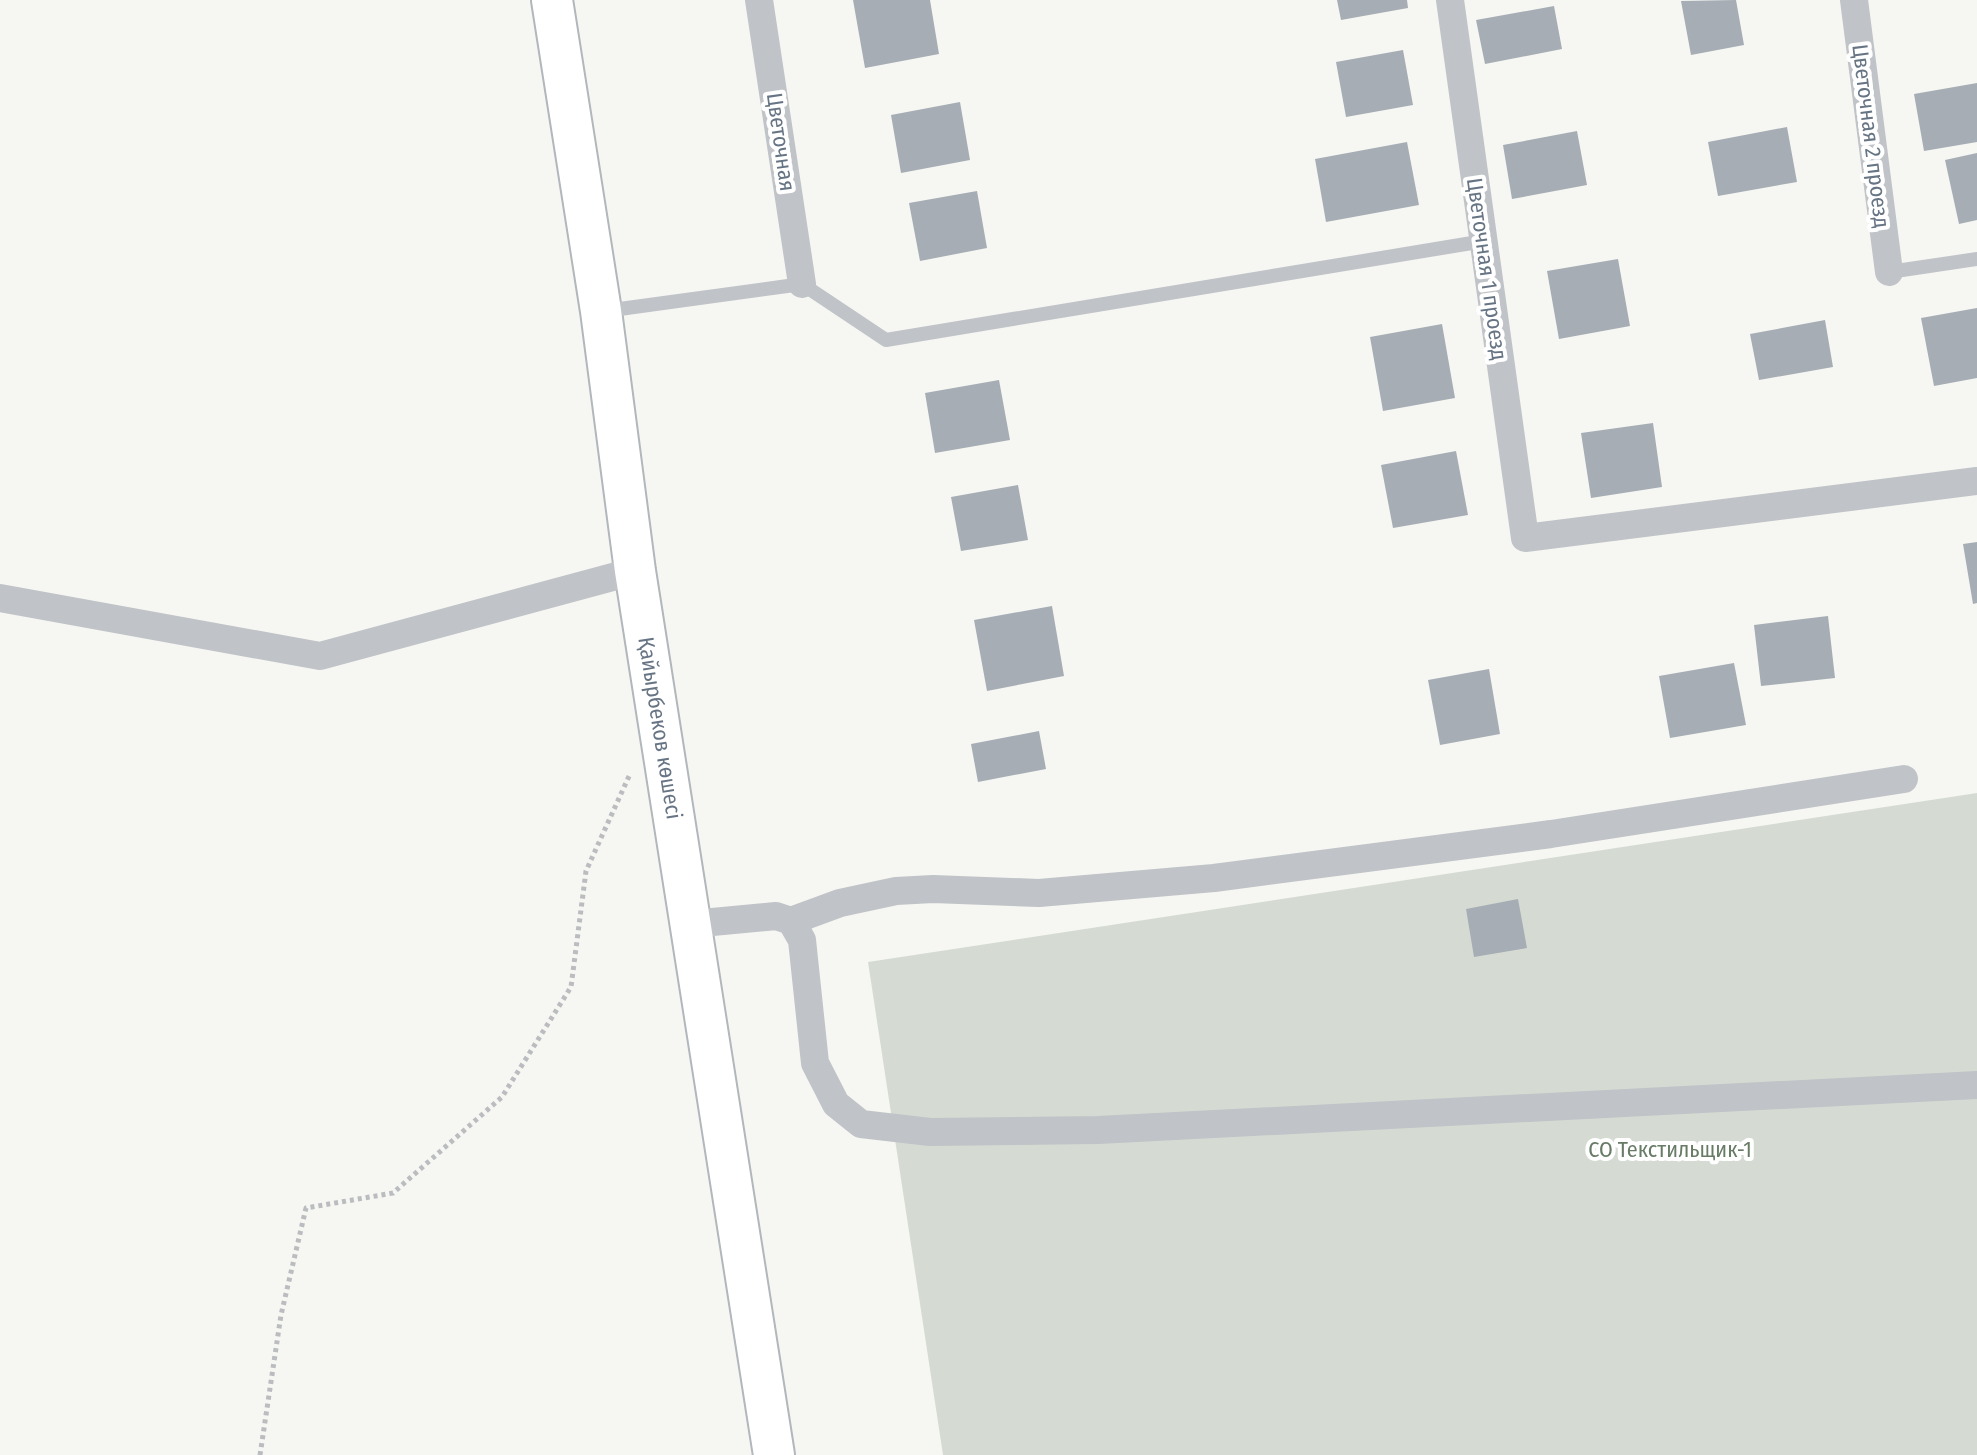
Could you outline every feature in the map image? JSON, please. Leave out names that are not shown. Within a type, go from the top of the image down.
[{"type":"main road","name":"Қайырбеков көшесі","points":[[552,0],[601,311],[635,571],[774,1455]]},
{"type":"street","name":"Цветочная","points":[[759,0],[802,284]]},
{"type":"street","name":"Цветочная 1 проезд","points":[[1450,0],[1525,538],[1977,481]]},
{"type":"street","name":"Цветочная 2 проезд","points":[[1854,0],[1889,272]]},
{"type":"street","points":[[0,598],[320,656],[635,571]]},
{"type":"street","points":[[691,924],[776,916],[791,921],[840,903],[896,891],[933,889],[1039,893],[1214,878],[1551,834],[1904,779]]},
{"type":"street","points":[[791,921],[802,940],[815,1063],[836,1104],[861,1124],[930,1132],[1098,1130],[1977,1085]]},
{"type":"lane","points":[[601,311],[802,284],[886,340],[1484,241]]},
{"type":"lane","points":[[1889,272],[1977,259]]},
{"type":"path","points":[[260,1455],[281,1315],[306,1208],[393,1193],[502,1097],[571,987],[586,871],[631,771]]},
{"type":"green space","name":"СО Текстильщик-1","points":[[1977,793],[1977,1455],[943,1455],[868,962]]},
{"type":"building","points":[[853,0],[930,0],[939,54],[865,68]]},
{"type":"building","points":[[1337,0],[1407,0],[1408,8],[1341,20]]},
{"type":"building","points":[[1736,0],[1744,45],[1691,55],[1681,1]]},
{"type":"building","points":[[1554,6],[1562,49],[1485,64],[1476,20]]},
{"type":"building","points":[[1403,50],[1413,105],[1346,117],[1336,62]]},
{"type":"building","points":[[1977,83],[1977,142],[1924,151],[1914,94]]},
{"type":"building","points":[[960,102],[970,160],[901,173],[891,115]]},
{"type":"building","points":[[1787,127],[1797,182],[1718,196],[1708,142]]},
{"type":"building","points":[[1577,131],[1587,185],[1512,199],[1503,145]]},
{"type":"building","points":[[1407,142],[1419,205],[1326,222],[1315,159]]},
{"type":"building","points":[[1977,153],[1977,220],[1959,224],[1945,160]]},
{"type":"building","points":[[977,191],[987,248],[920,261],[909,203]]},
{"type":"building","points":[[1618,259],[1630,326],[1559,339],[1547,271]]},
{"type":"building","points":[[1977,308],[1977,378],[1934,386],[1921,318]]},
{"type":"building","points":[[1825,320],[1833,367],[1759,380],[1750,334]]},
{"type":"building","points":[[1442,324],[1455,398],[1383,411],[1370,337]]},
{"type":"building","points":[[999,380],[1010,440],[935,453],[925,393]]},
{"type":"building","points":[[1653,423],[1662,487],[1591,498],[1581,433]]},
{"type":"building","points":[[1456,451],[1468,515],[1393,528],[1381,465]]},
{"type":"building","points":[[1018,485],[1028,540],[961,551],[951,497]]},
{"type":"building","points":[[1977,542],[1977,603],[1973,604],[1963,544]]},
{"type":"building","points":[[1052,606],[1064,676],[987,691],[974,620]]},
{"type":"building","points":[[1828,616],[1835,678],[1761,686],[1754,625]]},
{"type":"building","points":[[1734,663],[1746,725],[1670,738],[1659,676]]},
{"type":"building","points":[[1489,669],[1500,734],[1440,745],[1428,680]]},
{"type":"building","points":[[1039,731],[1046,769],[978,782],[971,744]]},
{"type":"building","points":[[1518,899],[1527,948],[1474,957],[1466,909]]}]
